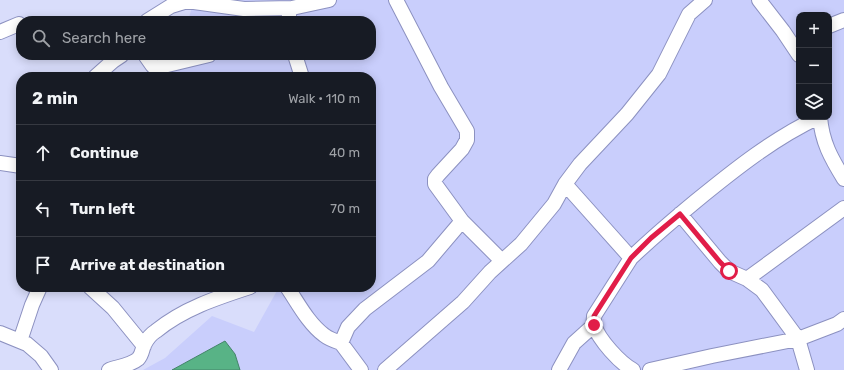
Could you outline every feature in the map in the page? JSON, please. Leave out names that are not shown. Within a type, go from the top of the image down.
[{"type":"street","points":[[155,16],[171,6],[184,2],[291,14],[329,0]]},
{"type":"street","points":[[396,0],[441,87],[467,131],[467,140],[462,149],[435,180],[435,184],[462,221],[502,261]]},
{"type":"street","points":[[385,370],[463,302],[490,272],[521,244],[554,204],[565,184],[580,164],[627,114],[659,74],[689,14],[705,0]]},
{"type":"street","points":[[759,0],[794,39]]},
{"type":"street","points":[[832,25],[844,20]]},
{"type":"street","points":[[0,32],[16,25]]},
{"type":"street","points":[[101,72],[114,60]]},
{"type":"street","points":[[148,60],[155,68],[188,60]]},
{"type":"street","points":[[297,60],[300,72]]},
{"type":"street","points":[[633,370],[614,355],[594,325],[594,316],[631,258],[651,238],[716,185],[765,148],[802,125],[813,120]]},
{"type":"street","points":[[820,120],[821,132],[829,154],[844,179]]},
{"type":"street","points":[[0,163],[16,165]]},
{"type":"street","points":[[565,184],[631,258]]},
{"type":"street","points":[[747,279],[844,208]]},
{"type":"street","points":[[680,214],[729,271],[747,279],[762,290],[798,339],[807,370]]},
{"type":"street","points":[[341,343],[348,327],[365,309],[428,261],[462,221]]},
{"type":"street","points":[[20,341],[38,292]]},
{"type":"street","points":[[95,292],[113,308],[144,346]]},
{"type":"street","points":[[109,370],[135,361],[139,358],[144,346],[154,332],[176,317],[212,300],[235,292]]},
{"type":"street","points":[[290,292],[322,334],[329,339],[341,343],[361,370]]},
{"type":"street","points":[[650,370],[798,339],[837,324],[844,319]]},
{"type":"street","points":[[559,370],[574,343],[594,325]]},
{"type":"street","points":[[0,333],[27,344],[41,356],[51,370]]},
{"type":"shaded area","points":[[194,0],[844,0],[844,370],[143,370],[165,358],[212,316],[254,332],[276,292],[376,292],[376,72],[173,72],[177,60],[376,60],[376,16],[189,16]]},
{"type":"shaded area","points":[[225,341],[235,354],[240,370],[172,370]]},
{"type":"route","points":[[594,325],[594,316],[631,258],[651,238],[680,214],[729,271]]}]
